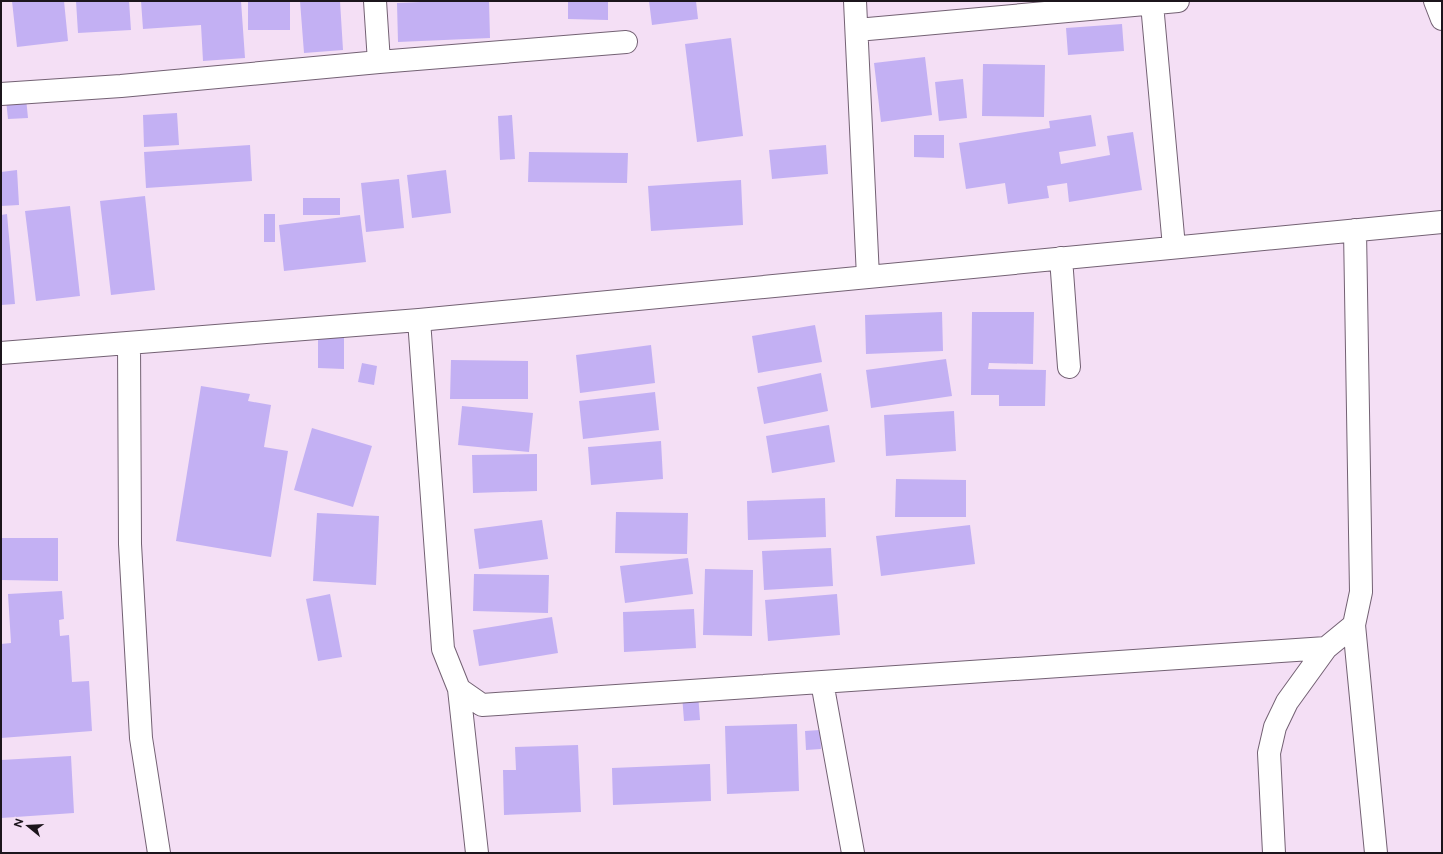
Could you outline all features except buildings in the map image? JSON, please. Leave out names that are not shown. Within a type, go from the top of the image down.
[{"type":"street","points":[[376,1],[379,62]]},
{"type":"street","points":[[855,1],[868,277]]},
{"type":"street","points":[[857,30],[1178,1]]},
{"type":"street","points":[[1435,1],[1442,19]]},
{"type":"street","points":[[1152,4],[1174,247]]},
{"type":"street","points":[[1,94],[121,86],[379,62],[626,42]]},
{"type":"street","points":[[1,353],[419,320],[1442,222]]},
{"type":"street","points":[[1355,230],[1361,592],[1354,625],[1376,853]]},
{"type":"street","points":[[1061,258],[1069,367]]},
{"type":"street","points":[[419,320],[443,649],[459,689],[477,853]]},
{"type":"street","points":[[129,343],[130,544],[140,730],[159,853]]},
{"type":"street","points":[[1274,853],[1269,753],[1275,727],[1287,702],[1326,648],[1354,625]]},
{"type":"street","points":[[459,689],[482,705],[1326,648]]},
{"type":"street","points":[[822,682],[853,853]]}]
